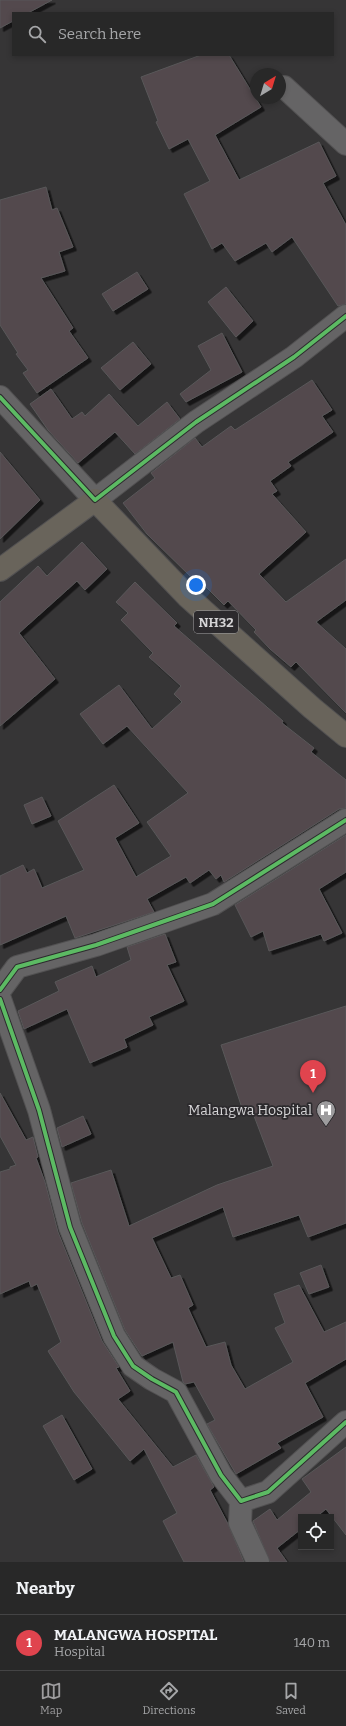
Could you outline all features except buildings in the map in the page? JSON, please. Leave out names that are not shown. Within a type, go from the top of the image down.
[{"type":"main road","points":[[0,570],[95,500]]},
{"type":"main road","name":"NH32","points":[[95,500],[187,596],[312,708],[346,736]]},
{"type":"street","points":[[286,89],[346,144]]},
{"type":"street","points":[[0,397],[95,500],[196,422],[294,357],[346,316]]},
{"type":"street","points":[[0,990],[17,967],[96,945],[213,904],[346,820]]},
{"type":"street","points":[[0,999],[39,1110],[70,1227],[114,1336],[133,1366],[152,1380],[176,1392],[221,1475],[241,1501],[240,1524],[258,1562]]},
{"type":"street","points":[[241,1501],[268,1492],[346,1422]]},
{"type":"cycle path","points":[[0,397],[95,500],[196,422],[294,357],[346,316]]},
{"type":"cycle path","points":[[0,990],[17,967],[96,945],[213,904],[346,820]]},
{"type":"cycle path","points":[[0,999],[39,1110],[70,1227],[114,1336],[133,1366],[152,1379],[176,1392],[221,1475],[241,1501],[268,1492],[346,1422]]},
{"type":"place","name":"MALANGWA HOSPITAL","points":[[313,1093]]},
{"type":"place","name":"Malangwa Hospital","points":[[326,1127]]}]
